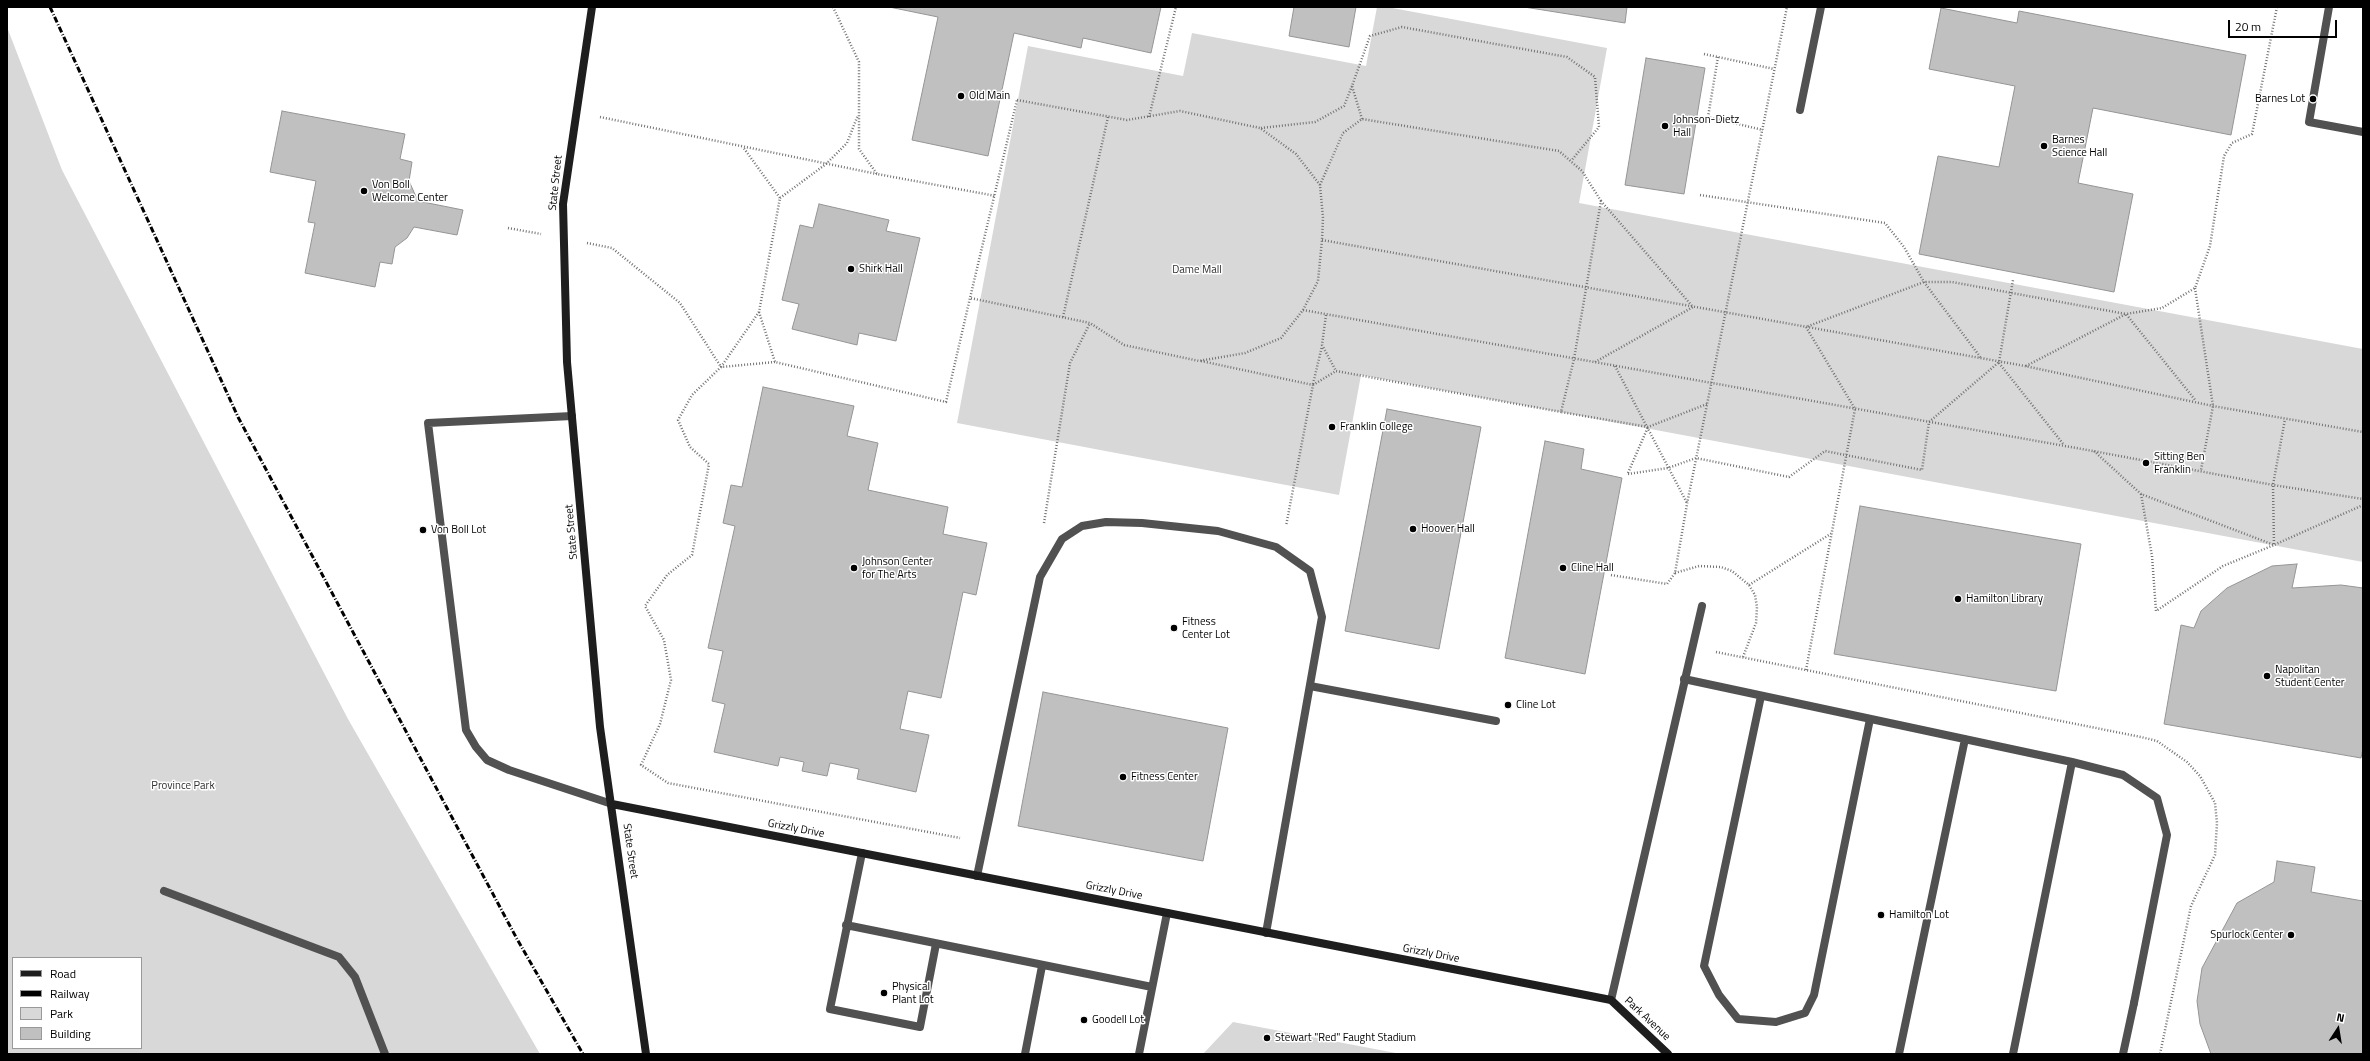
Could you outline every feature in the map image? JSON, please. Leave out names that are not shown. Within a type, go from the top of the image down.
[{"type":"street","name":"State Street","points":[[592,7],[563,204],[567,362],[600,727],[646,1054]]},
{"type":"street","points":[[1800,110],[1821,7]]},
{"type":"street","points":[[2329,7],[2309,122],[2363,132]]},
{"type":"street","points":[[572,416],[428,423],[466,730],[476,747],[487,760],[509,770],[612,804]]},
{"type":"street","points":[[977,876],[1040,577],[1062,539],[1082,526],[1106,522],[1142,523],[1218,531],[1276,547],[1310,571],[1322,617],[1266,933]]},
{"type":"street","points":[[1611,1000],[1702,606]]},
{"type":"street","points":[[1684,679],[2072,762],[2123,776],[2157,798],[2167,835],[2123,1054]]},
{"type":"street","points":[[1310,686],[1496,721]]},
{"type":"street","points":[[1761,696],[1704,966],[1719,995],[1738,1019],[1776,1022],[1805,1013],[1814,995],[1870,719]]},
{"type":"street","points":[[1899,1054],[1965,739]]},
{"type":"street","points":[[2013,1054],[2072,762]]},
{"type":"street","name":"Grizzly Drive","points":[[612,804],[1611,1000]]},
{"type":"street","points":[[862,853],[846,925],[830,1009],[920,1027],[936,944]]},
{"type":"street","points":[[164,891],[339,957],[355,977],[385,1054]]},
{"type":"street","points":[[1139,1054],[1167,913]]},
{"type":"street","points":[[846,925],[1042,966],[1152,987]]},
{"type":"street","points":[[1025,1054],[1042,966]]},
{"type":"street","name":"Park Avenue","points":[[1611,1000],[1668,1054]]},
{"type":"path","points":[[833,7],[859,62],[859,149],[877,174]]},
{"type":"path","points":[[1149,116],[1176,7]]},
{"type":"path","points":[[1611,575],[1667,584],[1675,573],[1696,458],[1787,7]]},
{"type":"path","points":[[2201,470],[2213,406],[2196,288],[2210,246],[2224,156],[2232,143],[2252,134],[2277,7]]},
{"type":"path","points":[[721,367],[775,362],[946,402],[970,298],[996,196],[1017,100],[1127,120],[1180,111],[1260,128],[1315,122],[1344,106],[1370,36],[1402,27],[1567,57],[1595,77],[1599,127],[1571,161]]},
{"type":"path","points":[[1704,54],[1774,69]]},
{"type":"path","points":[[1718,57],[1708,117],[1762,130]]},
{"type":"path","points":[[1352,86],[1362,119]]},
{"type":"path","points":[[576,112],[826,164],[996,196]]},
{"type":"path","points":[[859,113],[847,143],[826,164],[780,198],[759,312],[721,367],[692,395],[678,420],[690,448],[709,464],[692,555],[667,575],[645,606],[664,640],[671,680],[660,724],[641,765],[668,783],[965,839]]},
{"type":"path","points":[[1063,317],[1108,117]]},
{"type":"path","points":[[1199,360],[1245,353],[1281,338],[1303,310],[1318,281],[1323,218],[1320,186],[1343,133],[1362,119],[1559,151],[1582,171],[1601,201],[1693,307]]},
{"type":"path","points":[[1260,128],[1296,154],[1320,186]]},
{"type":"path","points":[[742,147],[780,198]]},
{"type":"path","points":[[1700,195],[1885,223],[1904,247],[1924,282],[1982,359]]},
{"type":"path","points":[[1561,412],[1574,359],[1601,201]]},
{"type":"path","points":[[508,228],[612,248],[680,303],[721,367]]},
{"type":"path","points":[[1322,240],[2025,366],[2196,401],[2213,406],[2363,432]]},
{"type":"path","points":[[1648,428],[1628,474],[1668,468],[1696,458],[1789,477],[1825,451],[1922,470],[1929,422],[1999,362],[2012,293],[2013,280]]},
{"type":"path","points":[[1806,327],[1924,282],[1952,282],[2126,314],[2196,401]]},
{"type":"path","points":[[2025,366],[2126,314],[2162,308],[2196,288]]},
{"type":"path","points":[[970,298],[1090,322],[1124,345],[1313,385],[1336,371],[1648,428],[1707,404]]},
{"type":"path","points":[[1594,362],[1693,307]]},
{"type":"path","points":[[1303,310],[2093,450],[2273,485],[2363,499]]},
{"type":"path","points":[[759,312],[775,362]]},
{"type":"path","points":[[1286,530],[1322,345],[1326,315]]},
{"type":"path","points":[[1044,524],[1070,363],[1090,322]]},
{"type":"path","points":[[1806,327],[1855,409],[1806,670]]},
{"type":"path","points":[[1322,345],[1336,371]]},
{"type":"path","points":[[1999,362],[2064,446]]},
{"type":"path","points":[[1615,366],[1687,504]]},
{"type":"path","points":[[2274,544],[2273,485],[2285,419]]},
{"type":"path","points":[[2093,450],[2141,494],[2274,544]]},
{"type":"path","points":[[2141,494],[2152,556],[2156,611],[2223,566],[2363,505]]},
{"type":"path","points":[[1749,585],[1832,533]]},
{"type":"path","points":[[1675,573],[1699,566],[1721,567],[1742,577],[1749,585],[1755,595],[1757,607],[1756,623],[1743,657]]},
{"type":"green space","name":"Dame Mall","points":[[1377,7],[1387,7],[1607,48],[1579,203],[2363,349],[2363,562],[1361,375],[1339,495],[957,423],[1028,46],[1183,76],[1192,33],[1366,66]]},
{"type":"green space","name":"Province Park","points":[[7,27],[62,170],[348,719],[540,1054],[7,1054]]},
{"type":"green space","name":"Stewart \"Red\" Faught Stadium","points":[[1233,1022],[1401,1054],[1203,1054]]},
{"type":"building","name":"Old Main","points":[[889,7],[1161,7],[1151,53],[1083,38],[1081,48],[1014,33],[988,156],[912,140],[938,17]]},
{"type":"building","points":[[1294,7],[1356,7],[1349,47],[1289,36]]},
{"type":"building","points":[[1524,7],[1627,7],[1625,23]]},
{"type":"building","name":"Barnes Science Hall","points":[[1941,8],[2017,23],[2019,11],[2246,55],[2231,135],[2093,108],[2078,183],[2133,194],[2114,292],[1919,254],[1938,156],[1999,167],[2015,86],[1929,69]]},
{"type":"building","name":"Johnson-Dietz Hall","points":[[1646,58],[1705,68],[1684,194],[1625,185]]},
{"type":"building","name":"Von Boll Welcome Center","points":[[282,111],[405,134],[400,159],[412,162],[409,181],[418,201],[463,210],[457,235],[414,227],[407,238],[395,247],[392,264],[380,262],[375,287],[305,273],[315,223],[308,222],[316,181],[270,172]]},
{"type":"building","name":"Shirk Hall","points":[[819,204],[889,220],[886,231],[920,238],[896,341],[859,333],[857,345],[792,329],[799,304],[782,300],[800,225],[813,228]]},
{"type":"building","name":"Johnson Center for The Arts","points":[[763,387],[854,406],[847,436],[878,443],[868,490],[948,507],[943,534],[987,543],[976,595],[963,592],[941,698],[908,691],[900,729],[929,735],[916,792],[857,779],[859,769],[830,763],[827,776],[802,771],[804,762],[780,757],[778,766],[714,752],[725,704],[712,701],[723,651],[708,648],[735,526],[723,523],[731,485],[742,487]]},
{"type":"building","name":"Hoover Hall","points":[[1387,409],[1481,427],[1439,649],[1345,631]]},
{"type":"building","name":"Cline Hall","points":[[1545,441],[1584,449],[1581,469],[1622,478],[1585,674],[1505,658]]},
{"type":"building","name":"Hamilton Library","points":[[1860,506],[2081,544],[2056,691],[1834,654]]},
{"type":"building","name":"Napolitan Student Center","points":[[2297,564],[2292,588],[2341,585],[2363,588],[2363,748],[2361,758],[2164,724],[2181,625],[2194,628],[2201,611],[2227,588],[2272,566]]},
{"type":"building","name":"Fitness Center","points":[[1043,692],[1228,728],[1203,861],[1018,826]]},
{"type":"building","name":"Spurlock Center","points":[[2277,861],[2315,867],[2311,892],[2363,901],[2363,1054],[2211,1054],[2200,1024],[2197,1001],[2202,968],[2237,903],[2274,882]]},
{"type":"railway","points":[[50,7],[238,417],[517,939],[583,1054]]},
{"type":"place","name":"Old Main","points":[[961,96]]},
{"type":"place","name":"Barnes Lot","points":[[2313,99]]},
{"type":"place","name":"Johnson-Dietz Hall","points":[[1665,126]]},
{"type":"place","name":"Barnes Science Hall","points":[[2044,146]]},
{"type":"place","name":"Von Boll Welcome Center","points":[[364,191]]},
{"type":"place","name":"Shirk Hall","points":[[851,269]]},
{"type":"place","name":"Franklin College","points":[[1332,427]]},
{"type":"place","name":"Sitting Ben Franklin","points":[[2146,463]]},
{"type":"place","name":"Hoover Hall","points":[[1413,529]]},
{"type":"place","name":"Von Boll Lot","points":[[423,530]]},
{"type":"place","name":"Johnson Center for The Arts","points":[[854,568]]},
{"type":"place","name":"Cline Hall","points":[[1563,568]]},
{"type":"place","name":"Hamilton Library","points":[[1958,599]]},
{"type":"place","name":"Fitness Center Lot","points":[[1174,628]]},
{"type":"place","name":"Napolitan Student Center","points":[[2267,676]]},
{"type":"place","name":"Cline Lot","points":[[1508,705]]},
{"type":"place","name":"Fitness Center","points":[[1123,777]]},
{"type":"place","name":"Hamilton Lot","points":[[1881,915]]},
{"type":"place","name":"Spurlock Center","points":[[2291,935]]},
{"type":"place","name":"Physical Plant Lot","points":[[884,993]]},
{"type":"place","name":"Goodell Lot","points":[[1084,1020]]},
{"type":"place","name":"Stewart \"Red\" Faught Stadium","points":[[1267,1038]]}]
